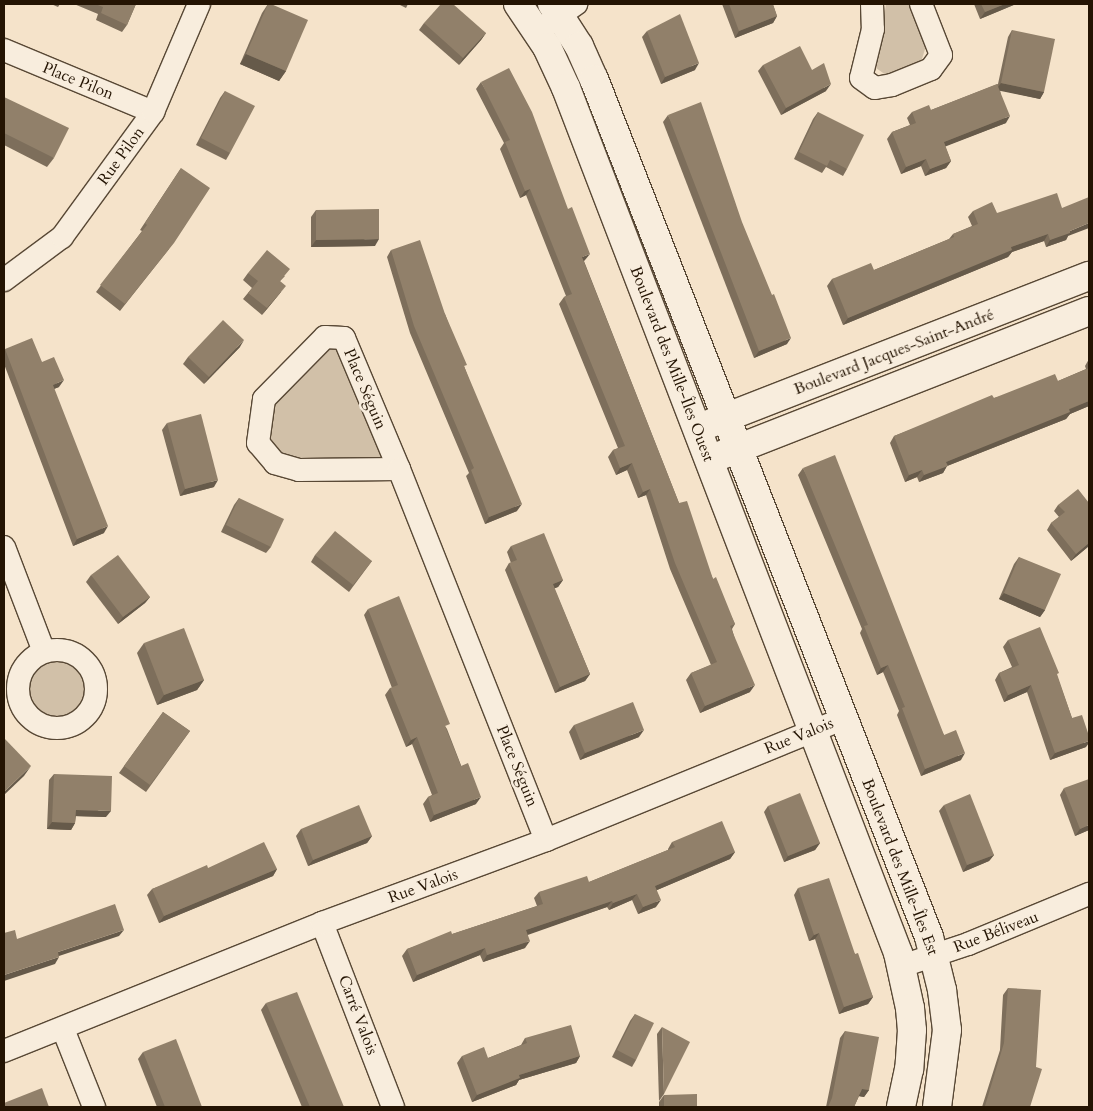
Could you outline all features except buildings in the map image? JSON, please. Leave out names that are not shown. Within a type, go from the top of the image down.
[{"type":"street","name":"Rue Pilon","points":[[4,280],[62,237],[153,112],[199,4]]},
{"type":"street","name":"Boulevard des Mille-Îles Ouest","points":[[518,4],[537,31],[566,88],[698,428],[708,460],[812,730]]},
{"type":"street","points":[[872,4],[873,29],[861,78],[875,88],[892,85],[931,69],[941,55],[921,4]]},
{"type":"street","name":"Boulevard des Mille-Îles Ouest","points":[[563,7],[594,79],[842,719]]},
{"type":"street","points":[[537,31],[563,7]]},
{"type":"street","name":"Place Pilon","points":[[4,50],[153,112]]},
{"type":"street","name":"Boulevard Jacques-Saint-André","points":[[698,428],[1089,276]]},
{"type":"street","name":"Boulevard Jacques-Saint-André","points":[[708,460],[1089,311]]},
{"type":"street","name":"Place Séguin","points":[[399,469],[299,470],[275,463],[258,443],[264,400],[325,337],[344,338],[399,469],[546,840]]},
{"type":"street","points":[[4,547],[44,652]]},
{"type":"street","name":"Rue Valois","points":[[4,1051],[63,1029],[322,923],[546,840],[842,719]]},
{"type":"street","name":"Boulevard des Mille-Îles Est","points":[[842,719],[934,955],[947,1030],[937,1107]]},
{"type":"street","name":"Boulevard des Mille-Îles Est","points":[[812,730],[902,966],[910,1008],[912,1039],[902,1107]]},
{"type":"street","name":"Rue Béliveau","points":[[902,966],[1089,894]]},
{"type":"street","name":"Carré Valois","points":[[322,923],[393,1107]]},
{"type":"street","points":[[63,1029],[94,1107]]},
{"type":"shaded area","points":[[886,4],[909,4],[926,46],[921,62],[886,75],[876,68]]},
{"type":"shaded area","points":[[324,347],[339,347],[385,457],[296,463],[265,444],[270,401]]},
{"type":"shaded area","points":[[57,655],[70,658],[81,665],[88,676],[91,689],[88,702],[81,713],[70,720],[57,723],[44,720],[33,713],[26,702],[23,689],[26,676],[33,665],[44,658]]}]
